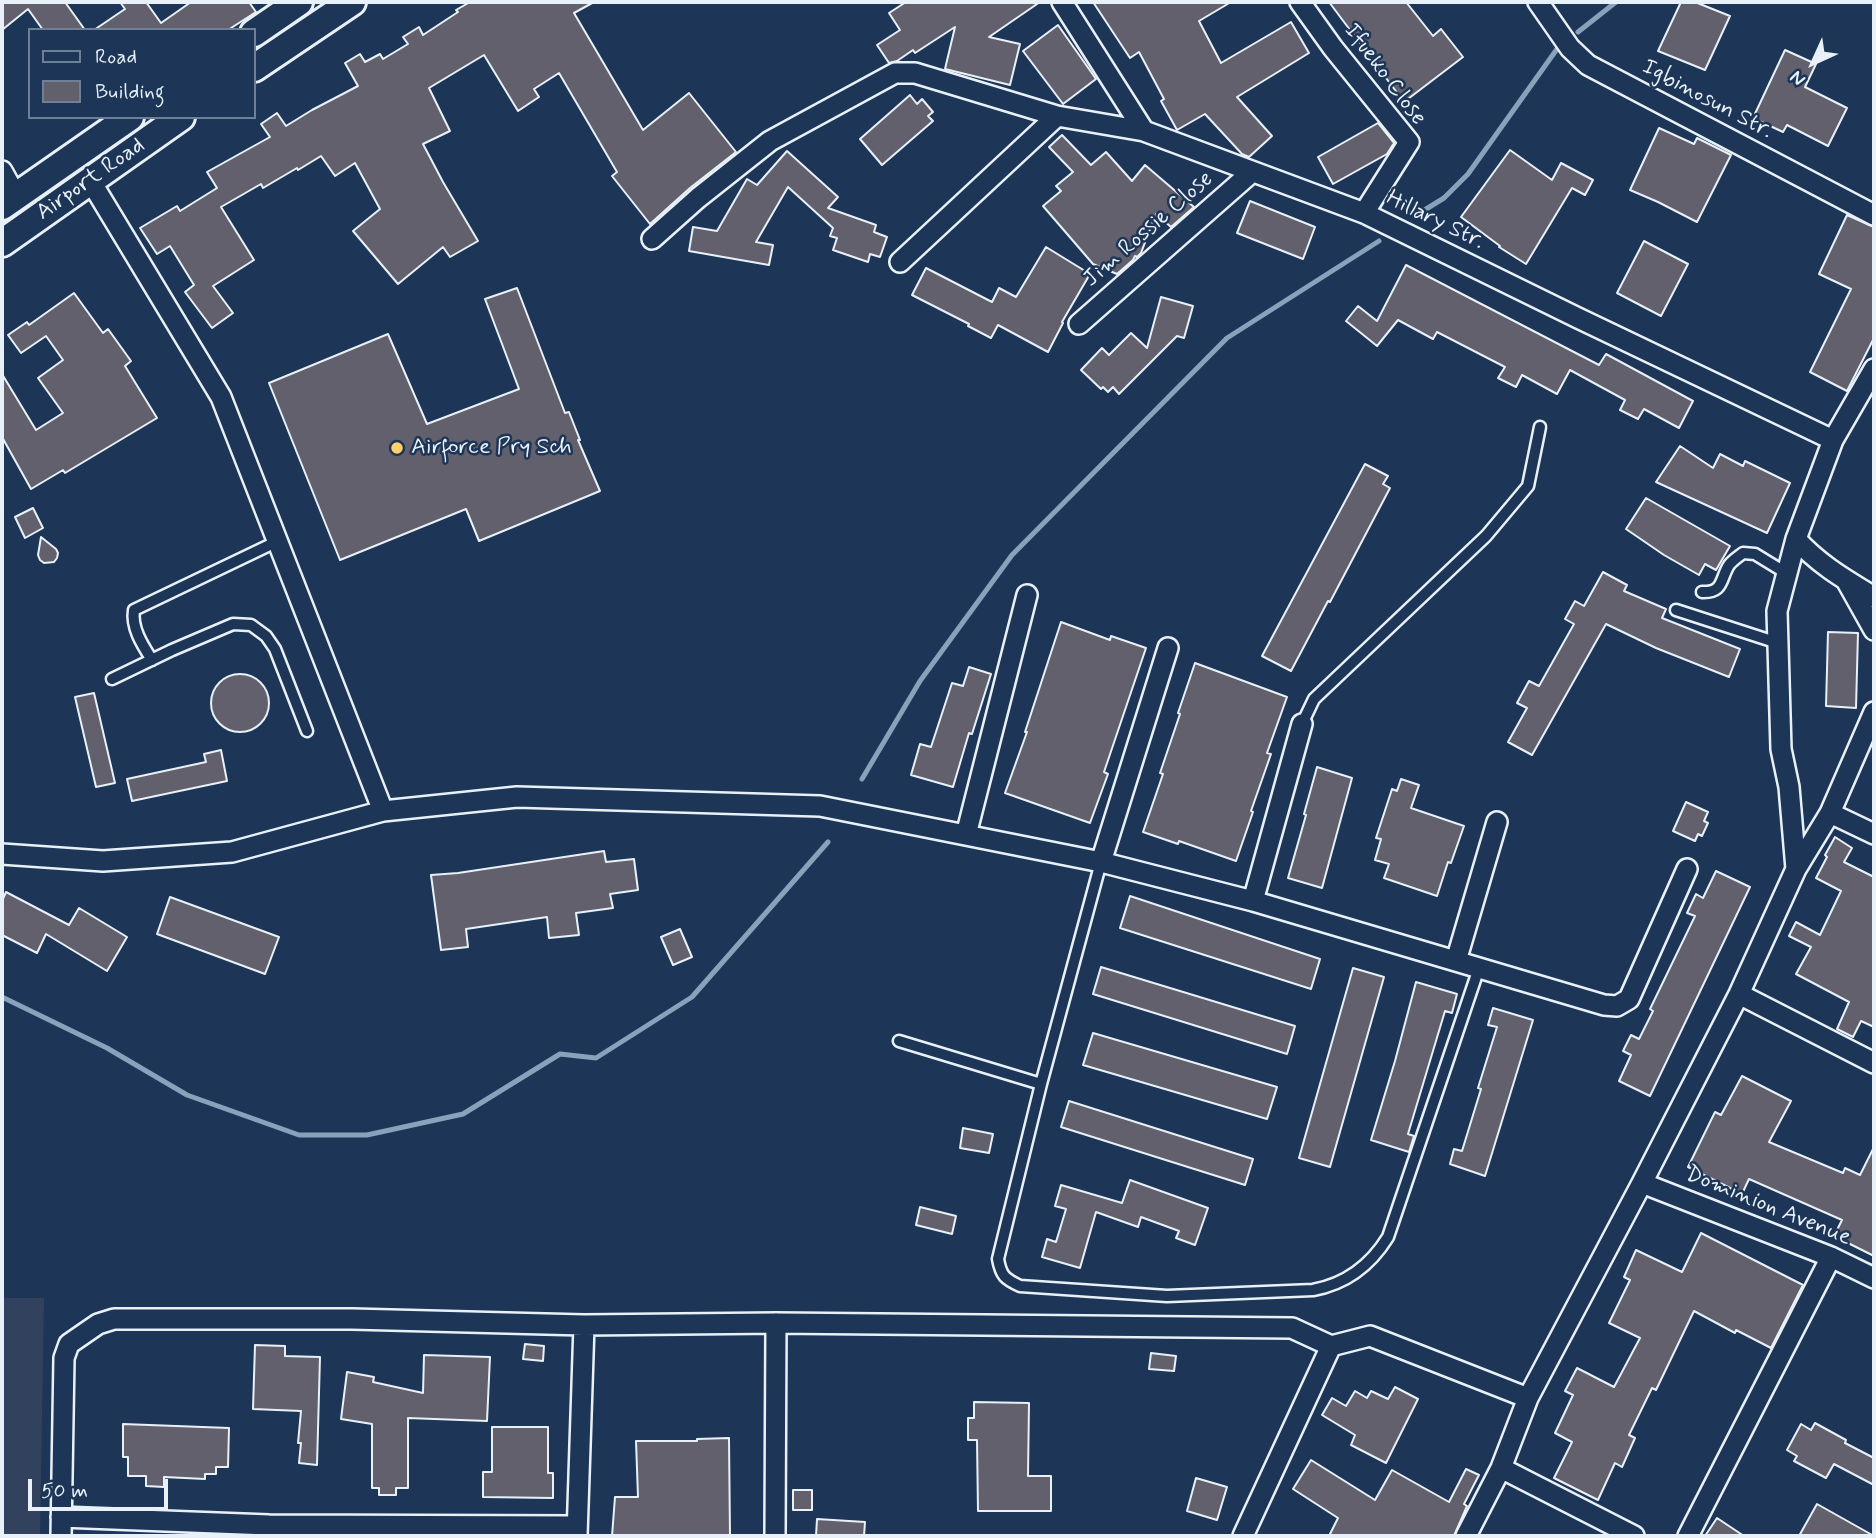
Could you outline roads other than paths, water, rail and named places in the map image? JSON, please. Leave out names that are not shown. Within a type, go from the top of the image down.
[{"type":"main road","points":[[256,32],[299,2]]},
{"type":"main road","points":[[256,67],[352,2]]},
{"type":"main road","name":"Airport Road","points":[[9,201],[127,119]]},
{"type":"main road","name":"Airport Road","points":[[2,243],[178,119]]},
{"type":"street","points":[[1062,2],[1144,131]]},
{"type":"street","name":"Ifueko Close","points":[[1300,2],[1409,142],[1364,213]]},
{"type":"street","name":"Igbinosun Str.","points":[[1538,2],[1570,48],[1588,65],[1874,215]]},
{"type":"street","name":"Hillary Str.","points":[[652,239],[698,198],[770,141],[895,73],[915,73],[1057,116],[1144,131],[1364,213],[1833,440]]},
{"type":"street","points":[[900,262],[1057,116]]},
{"type":"street","points":[[2,171],[9,201]]},
{"type":"street","name":"Jim Rossie Close","points":[[1079,324],[1252,172]]},
{"type":"street","points":[[90,180],[221,397],[383,811]]},
{"type":"street","points":[[1796,869],[1789,787],[1781,749],[1777,611],[1796,539],[1833,440],[1874,369]]},
{"type":"street","points":[[1796,539],[1808,552],[1874,597]]},
{"type":"street","points":[[1845,579],[1874,630]]},
{"type":"street","points":[[966,835],[1027,595]]},
{"type":"street","points":[[1101,863],[1168,648]]},
{"type":"street","points":[[1466,1536],[1501,1468],[1528,1398],[1739,994],[1796,869],[1830,813],[1874,712]]},
{"type":"street","points":[[1254,901],[1302,724]]},
{"type":"street","points":[[2,854],[103,861],[232,852],[383,811],[517,797],[820,806],[1101,863],[1254,901],[1604,1005],[1617,1006],[1629,999],[1688,869]]},
{"type":"street","points":[[1830,813],[1874,834]]},
{"type":"street","points":[[1457,961],[1497,822]]},
{"type":"street","points":[[1739,994],[1874,1063]]},
{"type":"street","name":"Dominion Avenue","points":[[1642,1183],[1831,1258],[1874,1278]]},
{"type":"street","points":[[1688,1536],[1831,1258]]},
{"type":"street","points":[[584,1325],[577,1531],[269,1531],[61,1527],[64,1358],[69,1344],[98,1324],[114,1320],[325,1319],[584,1325],[776,1323],[1292,1328],[1331,1346],[1370,1336],[1528,1398]]},
{"type":"street","points":[[775,1536],[776,1323]]},
{"type":"street","points":[[1242,1536],[1331,1346]]},
{"type":"street","points":[[1501,1468],[1634,1536]]},
{"type":"lane","points":[[1302,724],[1314,699],[1486,536],[1528,486],[1541,427]]},
{"type":"lane","points":[[152,660],[134,625],[134,610],[278,541]]},
{"type":"lane","points":[[1702,592],[1712,592],[1719,587],[1730,564],[1743,553],[1755,554],[1786,573]]},
{"type":"lane","points":[[1676,610],[1778,643]]},
{"type":"lane","points":[[112,679],[233,624],[251,625],[265,636],[275,649],[307,731]]},
{"type":"lane","points":[[1101,863],[1041,1084],[998,1259],[1000,1270],[1007,1280],[1020,1286],[1167,1296],[1312,1290],[1331,1287],[1349,1278],[1379,1251],[1388,1237],[1479,968]]},
{"type":"lane","points":[[899,1041],[1041,1084]]},
{"type":"waterway","points":[[1578,32],[1616,2]]},
{"type":"waterway","points":[[1423,211],[1444,198],[1468,174],[1557,49]]},
{"type":"waterway","points":[[862,779],[920,681],[1012,555],[1227,338],[1379,241]]},
{"type":"waterway","points":[[2,997],[107,1048],[187,1095],[299,1135],[367,1135],[463,1114],[560,1054],[596,1058],[692,997],[828,842]]},
{"type":"place","name":"Airforce Pry Sch","points":[[397,448]]}]
